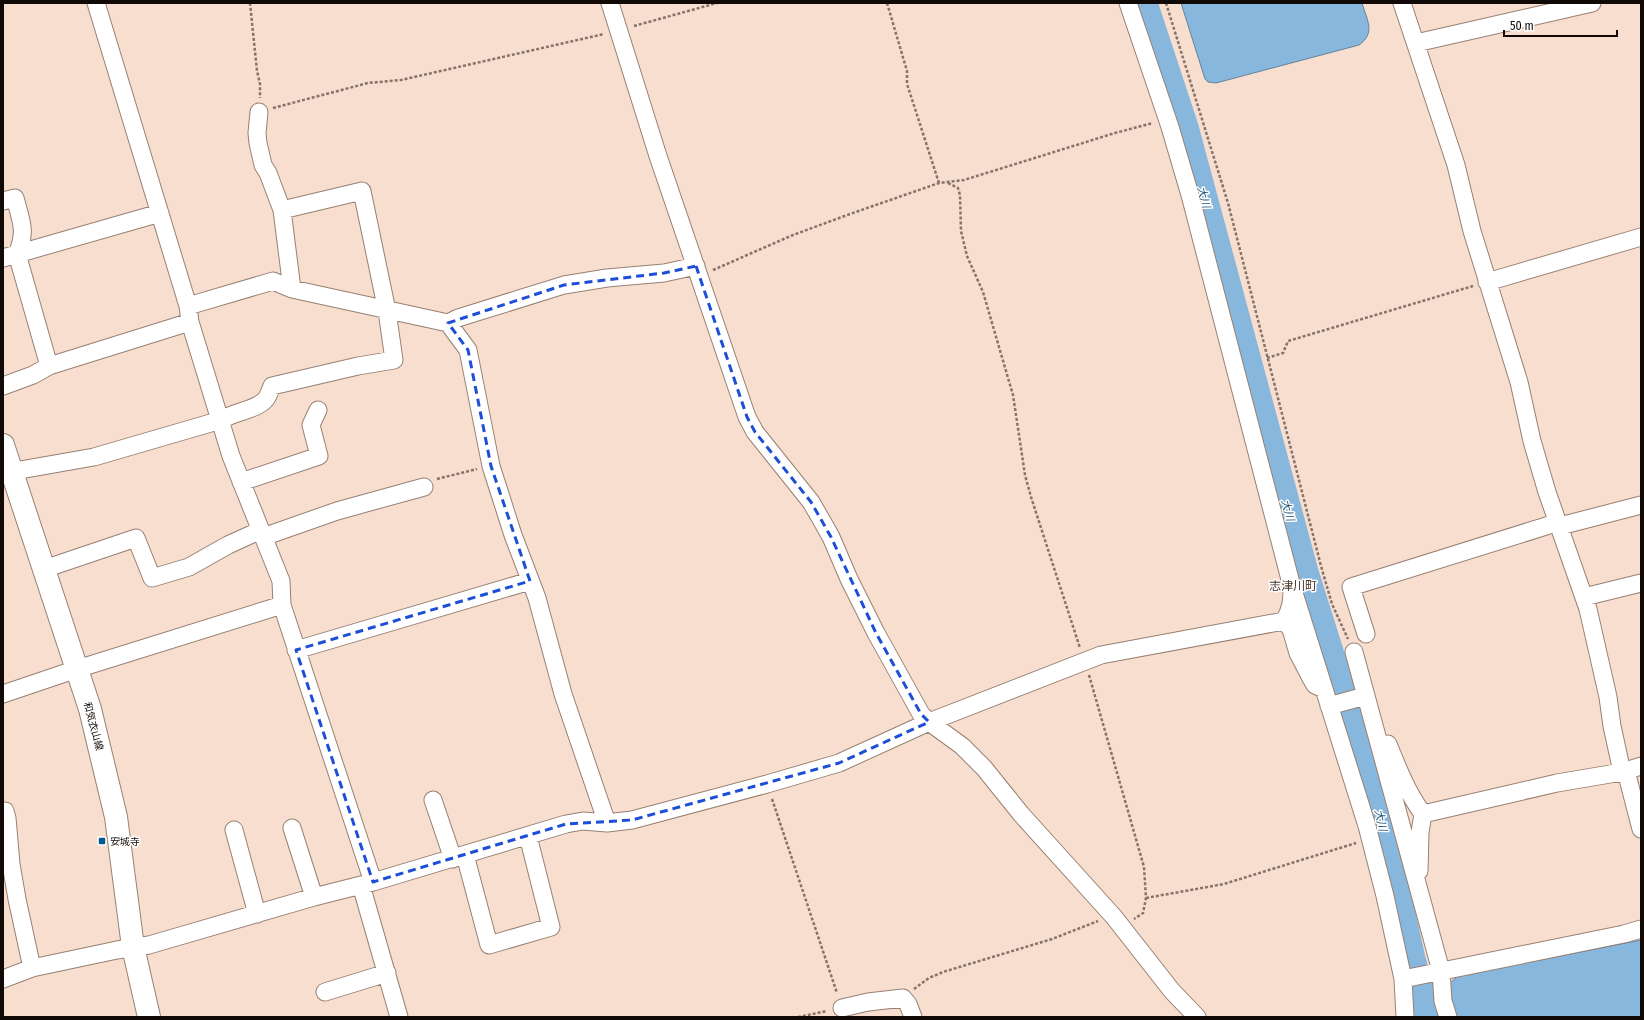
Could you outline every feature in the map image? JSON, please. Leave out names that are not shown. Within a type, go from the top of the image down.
[{"type":"main road","name":"和気衣山線","points":[[3,444],[7,472],[44,569],[90,709],[116,817],[133,947],[149,1017]]},
{"type":"street","points":[[96,3],[160,213],[231,456],[281,581],[282,605],[367,883],[387,974],[399,1017]]},
{"type":"street","points":[[610,3],[658,156],[747,417],[755,432],[811,502],[831,537],[849,579],[876,633],[921,714],[929,722],[962,746],[984,768],[1021,814],[1121,926],[1172,991],[1197,1017]]},
{"type":"street","points":[[1128,3],[1170,127],[1190,195],[1292,587],[1367,826],[1406,978],[1405,1017]]},
{"type":"street","points":[[1402,3],[1456,165],[1472,231],[1519,382],[1532,441],[1547,492],[1560,524],[1588,609],[1608,697],[1612,726],[1630,770],[1641,829]]},
{"type":"street","points":[[1416,43],[1592,3]]},
{"type":"street","points":[[259,112],[256,133],[258,144],[263,165],[268,173],[282,210],[292,289]]},
{"type":"street","points":[[7,472],[94,458],[221,420],[229,415],[259,405],[266,400],[272,386],[358,366],[394,360],[387,311],[362,191],[282,210]]},
{"type":"street","points":[[3,201],[15,198],[23,226],[23,241],[10,256]]},
{"type":"street","points":[[10,256],[160,213]]},
{"type":"street","points":[[1487,282],[1641,237]]},
{"type":"street","points":[[10,256],[49,366]]},
{"type":"street","points":[[3,386],[33,376],[49,366],[273,281],[292,289],[387,311],[448,323],[458,318],[564,285],[607,278],[698,271]]},
{"type":"street","points":[[448,323],[468,350],[491,466],[512,535],[537,598],[563,694],[607,823]]},
{"type":"street","points":[[241,482],[319,456],[311,425],[318,410]]},
{"type":"street","points":[[44,569],[136,538],[152,578],[189,567],[228,545],[337,511],[424,487]]},
{"type":"street","points":[[1366,634],[1351,587],[1560,524],[1641,505]]},
{"type":"street","points":[[296,650],[530,581]]},
{"type":"street","points":[[1584,597],[1641,583]]},
{"type":"street","points":[[3,979],[32,968],[148,945],[459,857],[566,824],[583,821],[607,823],[632,820],[767,784],[840,762],[929,722],[1101,655],[1284,622],[1290,612],[1292,587]]},
{"type":"street","points":[[3,694],[77,669],[282,605]]},
{"type":"street","points":[[1284,622],[1292,629],[1298,653],[1315,685],[1324,689]]},
{"type":"street","points":[[1354,652],[1365,702],[1417,884],[1443,1001],[1448,1017]]},
{"type":"street","points":[[1330,706],[1365,702]]},
{"type":"street","points":[[1365,702],[1383,732],[1412,798],[1424,814],[1420,832],[1420,863],[1417,884]]},
{"type":"street","points":[[1424,814],[1557,783],[1630,770]]},
{"type":"street","points":[[433,800],[459,857],[489,945],[552,927],[528,836]]},
{"type":"street","points":[[3,811],[5,811],[7,818],[11,864],[32,968]]},
{"type":"street","points":[[292,828],[314,897]]},
{"type":"street","points":[[234,830],[257,914]]},
{"type":"street","points":[[1406,978],[1641,930]]},
{"type":"street","points":[[325,992],[387,974]]},
{"type":"street","points":[[842,1008],[868,1002],[903,998],[908,1004],[912,1017]]},
{"type":"path","points":[[250,3],[257,71],[260,84],[259,112],[368,83],[408,78],[618,30],[717,3]]},
{"type":"path","points":[[887,3],[907,71],[907,84],[939,183]]},
{"type":"path","points":[[1166,3],[1228,203],[1332,604],[1354,652]]},
{"type":"path","points":[[698,271],[912,191],[939,183],[964,180],[1114,133],[1155,122]]},
{"type":"path","points":[[948,183],[958,188],[960,195],[961,231],[967,256],[985,299],[1013,395],[1031,497],[1084,661],[1144,867],[1146,898],[1143,913],[1121,926]]},
{"type":"path","points":[[1267,358],[1283,353],[1288,342],[1487,282]]},
{"type":"path","points":[[424,487],[436,479],[491,466]]},
{"type":"path","points":[[767,784],[842,1008],[798,1017]]},
{"type":"path","points":[[1146,898],[1224,884],[1358,842]]},
{"type":"path","points":[[903,998],[919,984],[929,978],[983,959],[1052,939],[1095,922],[1110,913]]},
{"type":"highlighted area","points":[[696,266],[747,417],[755,432],[811,502],[831,537],[876,633],[921,714],[929,722],[839,763],[632,820],[566,824],[373,882],[296,650],[530,581],[491,466],[468,350],[448,323],[564,285],[664,273]]},
{"type":"water","points":[[1181,3],[1362,3],[1368,21],[1369,31],[1367,36],[1359,45],[1216,83],[1208,82],[1205,79]]},
{"type":"water","points":[[1641,940],[1641,1017],[1455,1017],[1449,997],[1450,983],[1458,976]]},
{"type":"waterway","name":"大川","points":[[1144,3],[1185,127],[1305,572],[1377,801],[1412,959],[1429,1017]]},
{"type":"place","name":"安城寺","points":[[102,841]]},
{"type":"district","name":"志津川町","points":[[1293,586]]}]
